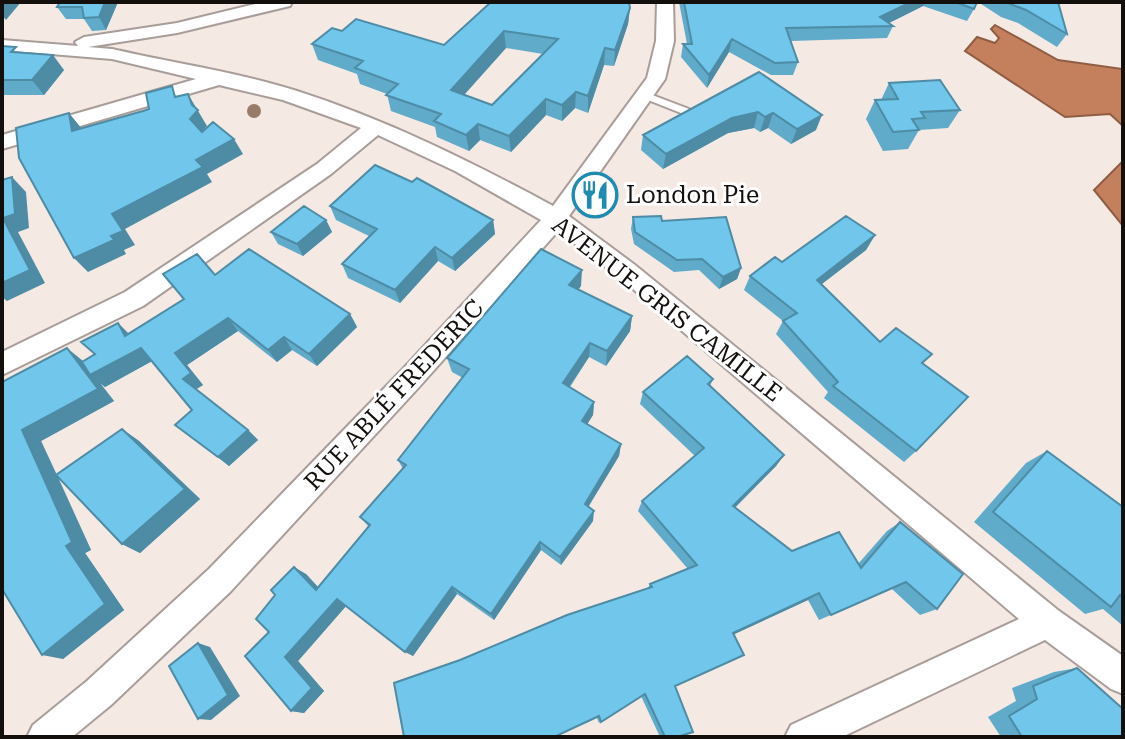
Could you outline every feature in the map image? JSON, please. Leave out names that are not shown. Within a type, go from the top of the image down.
[{"type":"street","points":[[43,48],[177,28],[284,2]]},
{"type":"street","name":"RUE ABLÉ FREDERIC","points":[[45,737],[99,693],[220,580],[410,379],[556,218],[647,96],[663,63],[667,32],[665,2]]},
{"type":"street","name":"AVENUE GRIS CAMILLE","points":[[2,45],[112,54],[288,95],[376,126],[462,166],[556,218],[639,281],[1048,622],[1123,677]]},
{"type":"street","points":[[2,142],[220,78]]},
{"type":"street","points":[[2,364],[134,299],[324,169],[376,126]]},
{"type":"street","points":[[803,737],[1048,622]]},
{"type":"lane","points":[[647,96],[685,111]]},
{"type":"shaded area","points":[[995,25],[1058,60],[1123,69],[1123,126],[1110,114],[1065,117],[965,51],[977,37],[995,43],[999,38],[991,29]]},
{"type":"shaded area","points":[[1123,161],[1123,226],[1094,190]]},
{"type":"building","points":[[60,2],[105,2],[99,17],[84,18],[82,7],[57,7]]},
{"type":"building","points":[[491,2],[629,2],[630,8],[615,50],[605,48],[588,96],[576,92],[562,105],[546,99],[509,136],[478,124],[466,135],[434,121],[441,114],[386,95],[398,84],[355,68],[363,61],[312,44],[332,28],[342,31],[356,19],[444,45]],"holes":[[[504,31],[558,39],[492,105],[451,90]]]},
{"type":"building","points":[[684,2],[911,2],[880,17],[893,26],[786,28],[798,62],[775,63],[732,39],[709,75],[683,44],[692,44]]},
{"type":"building","points":[[955,2],[977,2],[974,9]]},
{"type":"building","points":[[1005,2],[1058,2],[1067,34],[1026,10]]},
{"type":"building","points":[[2,46],[16,47],[11,52],[53,55],[32,80],[2,80]]},
{"type":"building","points":[[759,72],[822,115],[797,129],[773,113],[765,117],[758,112],[732,118],[666,154],[643,135]]},
{"type":"building","points":[[940,80],[960,110],[921,112],[925,118],[912,119],[919,130],[893,132],[875,100],[898,99],[889,83]]},
{"type":"building","points":[[172,86],[175,97],[188,94],[192,105],[198,110],[190,119],[202,132],[213,122],[234,139],[196,160],[203,167],[112,214],[123,231],[111,236],[114,240],[74,258],[19,158],[16,128],[69,113],[72,131],[149,109],[146,93]]},
{"type":"building","points":[[375,165],[412,182],[417,178],[493,220],[452,258],[435,247],[395,290],[342,264],[377,229],[330,206]]},
{"type":"building","points":[[12,177],[15,214],[3,218],[30,270],[2,283],[2,180]]},
{"type":"building","points":[[304,206],[326,220],[297,244],[271,232]]},
{"type":"building","points":[[661,216],[662,221],[726,217],[741,268],[723,277],[702,259],[677,260],[635,232],[633,217]]},
{"type":"building","points":[[846,216],[875,235],[817,280],[880,342],[896,328],[932,354],[922,363],[968,397],[916,451],[833,386],[838,382],[783,321],[797,313],[750,276],[775,257],[782,262]]},
{"type":"building","points":[[249,249],[350,314],[309,354],[284,337],[268,350],[228,318],[175,353],[191,373],[183,379],[248,430],[218,457],[175,425],[192,410],[141,348],[90,375],[82,362],[95,354],[81,342],[118,323],[125,336],[184,299],[163,274],[197,254],[215,275]]},
{"type":"building","points":[[541,249],[582,270],[569,285],[632,316],[607,351],[590,343],[563,383],[594,402],[582,421],[621,444],[585,504],[594,511],[560,557],[540,542],[491,614],[452,587],[405,652],[337,599],[285,657],[312,688],[291,711],[245,656],[269,632],[256,619],[275,595],[271,590],[294,567],[316,590],[370,525],[360,517],[406,465],[398,460],[469,369],[447,358]]},
{"type":"building","points":[[67,348],[98,389],[22,430],[72,542],[66,546],[105,604],[42,655],[2,589],[2,382]]},
{"type":"building","points":[[687,356],[713,379],[708,384],[784,455],[733,506],[792,551],[839,532],[861,568],[900,522],[963,574],[937,609],[906,582],[831,615],[819,593],[733,633],[744,655],[675,686],[693,732],[677,737],[665,737],[645,694],[601,722],[599,716],[554,737],[404,737],[394,683],[460,660],[567,615],[652,587],[650,584],[697,565],[642,501],[704,448],[643,392]]},
{"type":"building","points":[[122,429],[185,489],[122,544],[56,475]]},
{"type":"building","points":[[1047,451],[1123,507],[1123,597],[1120,595],[1111,607],[993,512]]},
{"type":"building","points":[[198,643],[228,695],[198,719],[169,666]]},
{"type":"building","points":[[1077,668],[1123,709],[1123,737],[1022,737],[1009,716],[1037,699],[1033,686]]},
{"type":"place","name":"London Pie","points":[[595,195]]}]
